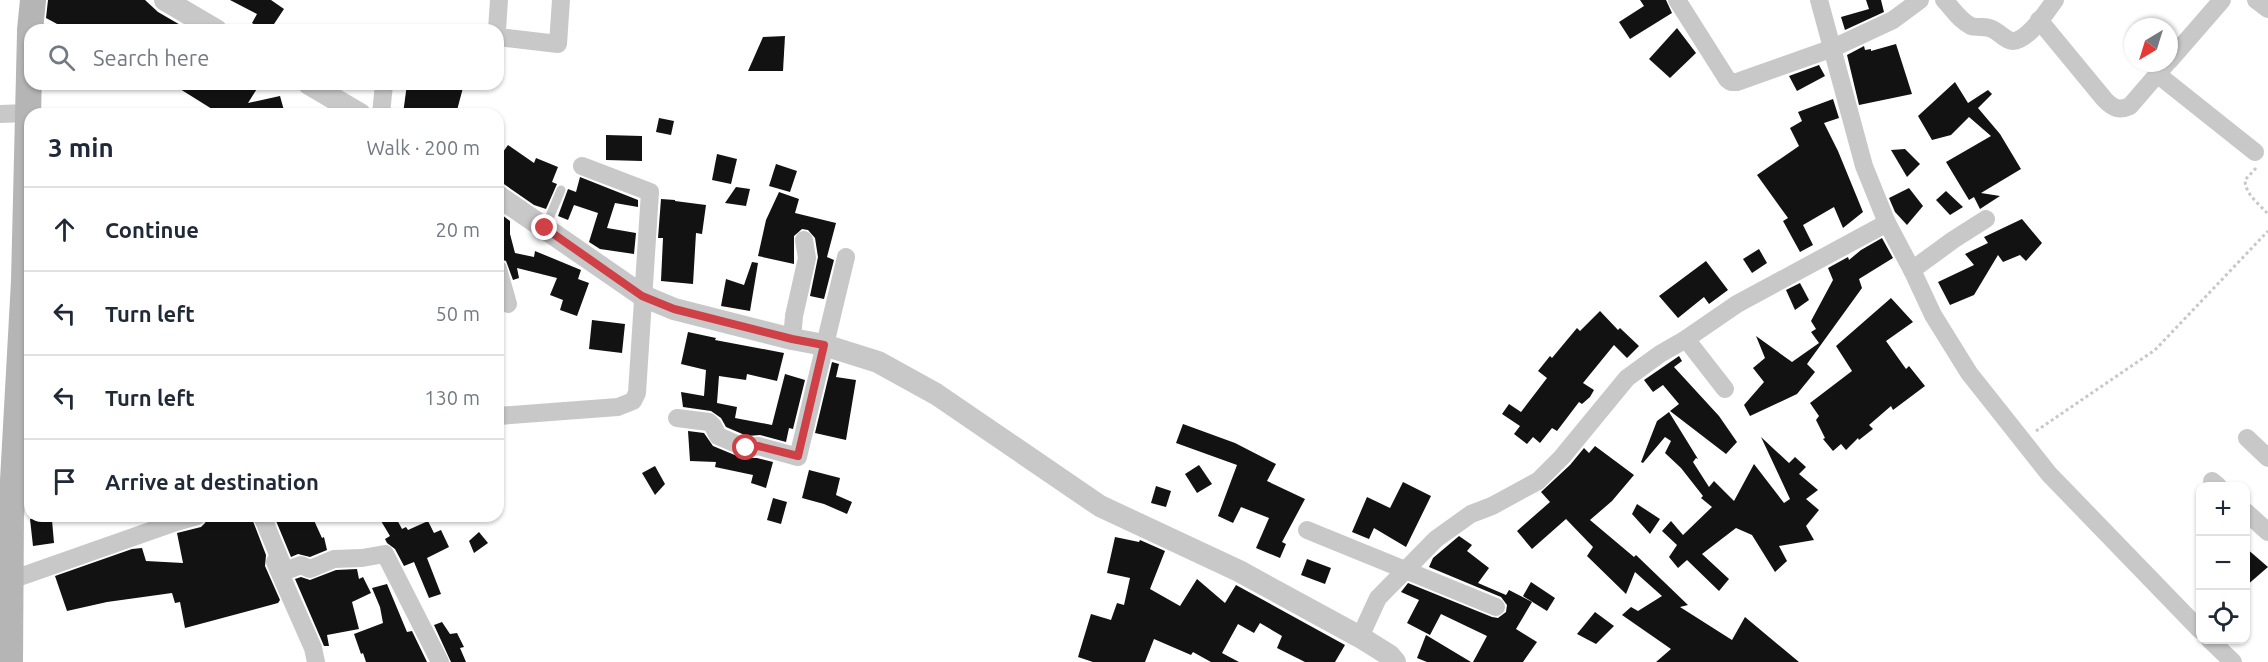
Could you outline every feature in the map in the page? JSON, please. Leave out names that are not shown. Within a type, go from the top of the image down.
[{"type":"main road","points":[[31,24],[33,0]]},
{"type":"main road","points":[[27,108],[28,90]]},
{"type":"main road","points":[[10,662],[11,580],[5,517],[24,313]]},
{"type":"street","points":[[165,0],[206,24]]},
{"type":"street","points":[[497,24],[499,0]]},
{"type":"street","points":[[504,38],[558,44],[561,0]]},
{"type":"street","points":[[1677,0],[1731,82],[1737,82],[1833,48],[1893,20],[1920,0]]},
{"type":"street","points":[[1819,0],[1864,166],[1887,223],[1933,315],[1969,373],[2049,474],[2196,626]]},
{"type":"street","points":[[1944,0],[1973,27],[1992,28],[2009,40],[2020,41],[2055,0]]},
{"type":"street","points":[[2178,50],[2222,0]]},
{"type":"street","points":[[2256,0],[2268,9]]},
{"type":"street","points":[[2039,20],[2114,108],[2124,109],[2130,106],[2159,72]]},
{"type":"street","points":[[2170,72],[2255,152]]},
{"type":"street","points":[[319,90],[350,108]]},
{"type":"street","points":[[382,108],[383,90]]},
{"type":"street","points":[[0,114],[24,113]]},
{"type":"street","points":[[504,416],[606,409],[628,405],[638,393],[650,192],[582,166]]},
{"type":"street","points":[[504,200],[642,296],[674,309],[824,345],[878,362],[936,394],[1100,506],[1239,571],[1360,637],[1389,655],[1395,662]]},
{"type":"street","points":[[1912,270],[1986,219]]},
{"type":"street","points":[[1360,637],[1378,598],[1436,539],[1471,514],[1492,506],[1538,481],[1562,457],[1627,378],[1737,304],[1887,223]]},
{"type":"street","points":[[792,339],[794,316],[807,258],[804,240]]},
{"type":"street","points":[[677,418],[709,423],[718,436],[742,447],[758,446],[798,456],[846,257]]},
{"type":"street","points":[[504,290],[508,304]]},
{"type":"street","points":[[1686,339],[1725,389]]},
{"type":"street","points":[[2247,438],[2268,458]]},
{"type":"street","points":[[2250,516],[2268,532]]},
{"type":"street","points":[[11,580],[176,522]]},
{"type":"street","points":[[258,522],[316,662]]},
{"type":"street","points":[[265,522],[285,571],[301,565],[310,569],[334,559],[385,554],[440,662]]},
{"type":"street","points":[[1307,530],[1496,607]]},
{"type":"street","points":[[2215,644],[2233,662]]},
{"type":"lane","points":[[545,228],[561,190]]},
{"type":"path","points":[[2255,152],[2260,160],[2245,180],[2245,186],[2268,214]]},
{"type":"path","points":[[2022,441],[2155,350],[2268,231]]},
{"type":"building","points":[[48,0],[145,0],[158,12],[179,24],[57,24],[46,18]]},
{"type":"building","points":[[230,0],[271,0],[284,9],[274,24],[253,24],[257,14]]},
{"type":"building","points":[[1640,0],[1666,0],[1672,13],[1630,39],[1619,22],[1644,6]]},
{"type":"building","points":[[1866,0],[1881,0],[1884,12],[1845,30],[1841,17],[1869,9]]},
{"type":"building","points":[[1677,28],[1696,53],[1670,78],[1649,59]]},
{"type":"building","points":[[785,36],[783,71],[748,71],[763,37]]},
{"type":"building","points":[[1896,44],[1912,94],[1859,105],[1847,55],[1864,46],[1865,50],[1871,49],[1871,51]]},
{"type":"building","points":[[1819,65],[1825,76],[1797,91],[1789,76]]},
{"type":"building","points":[[1955,82],[1968,103],[1988,90],[1992,94],[1978,108],[2000,134],[2021,169],[1981,193],[2000,196],[1980,209],[1974,197],[1969,200],[1946,162],[1991,136],[1969,117],[1951,135],[1932,140],[1918,116]]},
{"type":"building","points":[[182,90],[256,90],[248,103],[280,96],[283,108],[210,108]]},
{"type":"building","points":[[406,90],[462,90],[458,108],[404,108]]},
{"type":"building","points":[[1833,99],[1839,118],[1824,123],[1863,212],[1843,228],[1834,207],[1803,225],[1813,245],[1800,252],[1783,221],[1788,218],[1757,175],[1799,146],[1790,128],[1802,121],[1798,112]]},
{"type":"building","points":[[659,118],[674,121],[671,135],[656,132]]},
{"type":"building","points":[[606,135],[642,136],[642,161],[606,160]]},
{"type":"building","points":[[508,145],[534,163],[536,158],[558,167],[552,182],[557,184],[546,209],[534,205],[504,184],[504,151]]},
{"type":"building","points":[[1905,149],[1920,164],[1907,177],[1891,150]]},
{"type":"building","points":[[717,154],[737,159],[731,184],[712,180]]},
{"type":"building","points":[[776,164],[797,171],[790,192],[769,186]]},
{"type":"building","points":[[580,177],[638,200],[638,207],[615,203],[607,228],[636,233],[634,254],[600,249],[589,242],[598,213],[574,205],[568,220],[558,216],[568,189],[576,192]]},
{"type":"building","points":[[736,187],[750,189],[746,206],[725,203]]},
{"type":"building","points":[[1909,188],[1923,206],[1907,225],[1895,212],[1889,198]]},
{"type":"building","points":[[1946,191],[1963,207],[1950,215],[1936,200]]},
{"type":"building","points":[[779,192],[799,199],[795,213],[836,223],[827,257],[834,260],[824,299],[810,296],[818,257],[815,238],[808,230],[802,229],[794,236],[794,264],[758,256],[766,220]]},
{"type":"building","points":[[661,199],[706,205],[702,234],[696,233],[693,284],[661,281],[663,238],[658,238]]},
{"type":"building","points":[[504,216],[510,221],[510,234],[515,253],[534,257],[535,251],[581,270],[578,279],[589,283],[577,316],[560,310],[563,300],[550,295],[557,278],[517,268],[519,278],[513,280],[504,260]]},
{"type":"building","points":[[2022,219],[2042,243],[2026,261],[2020,255],[2003,262],[1998,255],[1974,295],[1950,305],[1938,282],[1974,265],[1965,254],[1988,243],[1984,237]]},
{"type":"building","points":[[1882,238],[1893,258],[1859,279],[1862,288],[1807,364],[1815,372],[1797,394],[1750,416],[1744,405],[1764,382],[1753,368],[1765,358],[1756,336],[1792,362],[1819,343],[1811,332],[1816,329],[1811,321],[1833,280],[1828,268],[1848,257],[1849,260]]},
{"type":"building","points":[[1759,249],[1767,263],[1752,273],[1743,259]]},
{"type":"building","points":[[1706,261],[1728,290],[1709,304],[1704,297],[1678,318],[1659,296]]},
{"type":"building","points":[[752,262],[758,263],[750,311],[721,306],[726,279],[744,285]]},
{"type":"building","points":[[1800,283],[1809,300],[1795,310],[1786,290]]},
{"type":"building","points":[[1891,298],[1913,322],[1886,341],[1906,369],[1909,366],[1925,386],[1893,410],[1891,406],[1869,425],[1873,429],[1859,440],[1858,438],[1846,450],[1841,444],[1833,451],[1823,439],[1825,438],[1816,420],[1819,416],[1810,403],[1852,371],[1836,346]]},
{"type":"building","points":[[1600,311],[1618,330],[1620,328],[1639,346],[1627,358],[1614,345],[1583,383],[1594,390],[1590,397],[1582,404],[1579,402],[1557,431],[1552,428],[1540,443],[1533,437],[1527,444],[1514,434],[1520,426],[1502,414],[1509,404],[1521,412],[1547,378],[1538,371],[1577,328],[1580,331]]},
{"type":"building","points":[[592,320],[625,324],[622,353],[589,349]]},
{"type":"building","points":[[688,332],[716,338],[715,340],[784,353],[777,381],[747,374],[746,380],[719,376],[717,403],[737,407],[735,418],[772,425],[785,374],[805,380],[793,429],[789,428],[786,442],[760,435],[747,436],[726,427],[721,418],[711,411],[683,407],[681,392],[704,396],[706,370],[681,364]]},
{"type":"building","points":[[1679,356],[1682,361],[1674,367],[1719,416],[1737,442],[1726,454],[1670,411],[1679,404],[1663,385],[1653,392],[1644,380]]},
{"type":"building","points":[[832,362],[839,364],[836,377],[856,380],[846,440],[815,433]]},
{"type":"building","points":[[1669,412],[1698,459],[1696,458],[1693,462],[1709,487],[1714,481],[1734,501],[1754,464],[1784,503],[1790,499],[1761,437],[1789,463],[1795,457],[1806,467],[1799,474],[1818,490],[1806,499],[1819,510],[1806,526],[1814,540],[1779,546],[1787,561],[1775,572],[1752,535],[1736,528],[1702,554],[1729,579],[1719,591],[1687,560],[1678,568],[1669,557],[1677,545],[1662,531],[1671,521],[1683,535],[1712,507],[1701,498],[1703,496],[1681,468],[1665,453],[1671,441],[1665,437],[1643,463],[1641,462],[1657,421]]},
{"type":"building","points":[[1183,424],[1235,443],[1276,464],[1267,481],[1305,499],[1282,542],[1286,544],[1280,558],[1256,548],[1269,518],[1241,507],[1233,523],[1218,516],[1237,465],[1176,443]]},
{"type":"building","points":[[688,431],[704,433],[713,446],[742,458],[757,458],[773,462],[766,488],[751,483],[753,475],[715,467],[716,462],[690,461]]},
{"type":"building","points":[[1595,446],[1634,475],[1612,501],[1590,520],[1634,557],[1636,555],[1688,605],[1680,607],[1732,640],[1745,617],[1799,662],[1656,662],[1671,649],[1622,615],[1631,607],[1638,611],[1662,596],[1635,572],[1626,594],[1587,556],[1593,547],[1566,519],[1532,549],[1517,531],[1550,502],[1541,492],[1570,465],[1584,448],[1589,453]]},
{"type":"building","points":[[1199,465],[1212,484],[1197,493],[1185,474]]},
{"type":"building","points":[[655,466],[665,484],[655,495],[642,473]]},
{"type":"building","points":[[809,470],[840,478],[836,495],[852,502],[847,514],[802,498]]},
{"type":"building","points":[[1403,482],[1431,496],[1406,547],[1374,528],[1369,539],[1352,532],[1367,497],[1390,508]]},
{"type":"building","points":[[1156,486],[1171,491],[1166,507],[1151,503]]},
{"type":"building","points":[[773,498],[787,502],[781,524],[767,520]]},
{"type":"building","points":[[1637,504],[1660,519],[1650,534],[1632,514]]},
{"type":"building","points":[[30,522],[52,522],[54,543],[33,546]]},
{"type":"building","points":[[253,522],[266,555],[265,566],[280,600],[278,603],[185,628],[180,602],[175,603],[172,593],[107,602],[67,611],[55,576],[132,549],[142,548],[146,561],[183,563],[177,533],[201,527],[205,523]]},
{"type":"building","points":[[276,522],[315,522],[322,538],[324,537],[327,550],[310,557],[298,554],[291,557]]},
{"type":"building","points":[[382,522],[398,522],[402,529],[406,527],[408,530],[428,522],[434,533],[441,530],[449,547],[427,558],[441,594],[429,598],[414,562],[404,566],[395,549],[385,539],[390,536]]},
{"type":"building","points":[[479,532],[488,543],[474,553],[469,541]]},
{"type":"building","points":[[1459,536],[1472,545],[1467,551],[1489,568],[1478,583],[1506,595],[1509,590],[1532,602],[1516,629],[1537,642],[1523,662],[1473,662],[1487,636],[1441,614],[1430,635],[1407,623],[1419,600],[1401,592],[1408,583],[1492,617],[1498,618],[1506,612],[1507,605],[1501,597],[1429,567],[1433,558]]},
{"type":"building","points":[[1115,537],[1139,542],[1140,540],[1165,551],[1150,589],[1180,606],[1197,579],[1225,603],[1236,585],[1345,645],[1335,662],[1305,662],[1277,648],[1282,636],[1260,623],[1254,633],[1238,624],[1222,653],[1239,662],[1211,662],[1193,652],[1191,655],[1154,639],[1145,662],[1093,662],[1078,657],[1091,614],[1111,620],[1117,603],[1124,605],[1130,578],[1107,573]]},
{"type":"building","points":[[2250,551],[2268,567],[2250,583]]},
{"type":"building","points":[[1307,559],[1331,568],[1325,584],[1301,575]]},
{"type":"building","points":[[357,569],[359,579],[363,577],[371,593],[352,602],[359,629],[327,635],[329,646],[324,646],[295,579],[301,577],[310,580],[336,570]]},
{"type":"building","points":[[1531,582],[1555,598],[1547,611],[1523,596]]},
{"type":"building","points":[[387,584],[407,632],[412,631],[427,662],[366,662],[363,653],[361,654],[354,634],[383,623],[380,607],[372,588]]},
{"type":"building","points":[[1595,612],[1614,626],[1596,644],[1577,634]]},
{"type":"building","points":[[442,622],[450,634],[457,633],[464,647],[460,648],[466,662],[451,662],[434,625]]},
{"type":"building","points":[[1426,635],[1471,662],[1427,662],[1417,658]]},
{"type":"route","points":[[545,228],[642,296],[674,309],[824,345],[798,456],[758,446],[746,448]]}]
